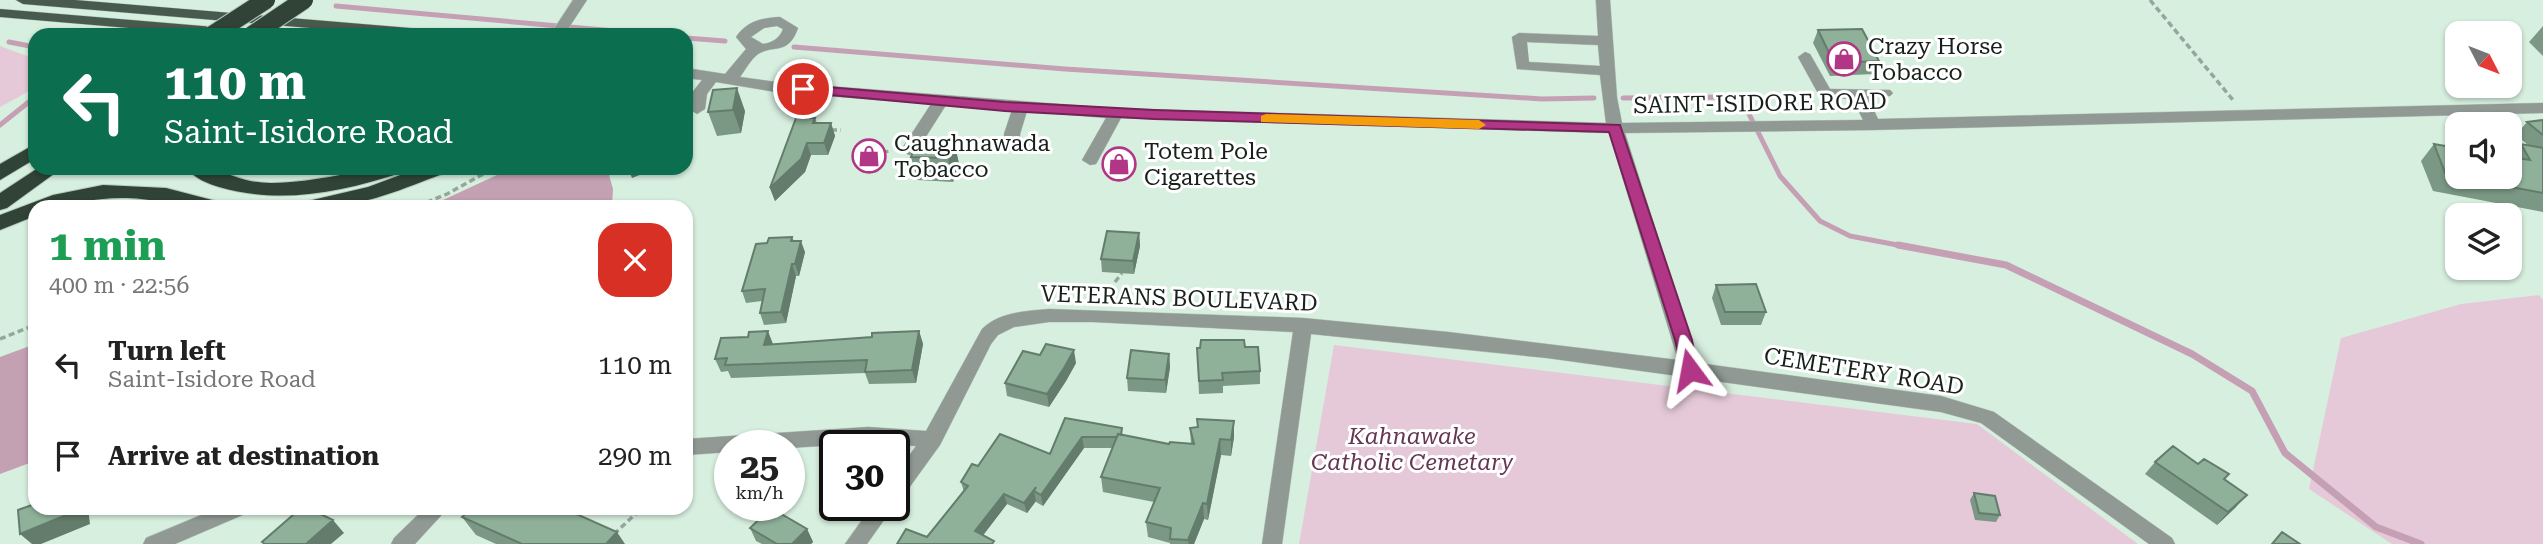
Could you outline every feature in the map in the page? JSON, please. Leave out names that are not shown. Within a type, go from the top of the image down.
[{"type":"highway","points":[[223,28],[266,0]]},
{"type":"highway","points":[[262,28],[304,0]]},
{"type":"highway","points":[[0,173],[28,155]]},
{"type":"highway","points":[[0,203],[42,175]]},
{"type":"highway","points":[[208,175],[231,184],[274,190],[328,185],[367,175]]},
{"type":"highway","points":[[341,200],[372,193],[420,175]]},
{"type":"highway","points":[[61,200],[131,190],[166,193],[189,200]]},
{"type":"highway","points":[[0,223],[28,211]]},
{"type":"main road","points":[[0,3],[17,0]]},
{"type":"main road","points":[[23,0],[361,28]]},
{"type":"main road","points":[[0,13],[179,28]]},
{"type":"street","points":[[562,28],[580,0]]},
{"type":"street","points":[[1603,0],[1606,71],[1615,128],[1683,340],[1690,370]]},
{"type":"street","points":[[1604,41],[1519,37],[1522,66],[1606,71]]},
{"type":"street","points":[[729,81],[755,48]]},
{"type":"street","points":[[1805,57],[1825,94],[1885,93]]},
{"type":"street","name":"SAINT-ISIDORE ROAD","points":[[693,75],[729,81],[744,89],[1116,113],[1615,128],[1873,125],[2543,108]]},
{"type":"street","points":[[697,109],[699,94],[711,78]]},
{"type":"street","points":[[1858,94],[1873,125]]},
{"type":"street","points":[[909,150],[941,100]]},
{"type":"street","points":[[1013,148],[1012,134],[1021,107]]},
{"type":"street","points":[[1090,160],[1116,113]]},
{"type":"street","name":"VETERANS BOULEVARD","points":[[910,471],[933,439],[956,399],[985,337],[994,327],[1011,320],[1107,316],[1303,325],[1474,343]]},
{"type":"street","points":[[1272,544],[1303,325]]},
{"type":"street","name":"CEMETERY ROAD","points":[[1474,343],[1941,404],[1987,417],[2165,544]]},
{"type":"street","points":[[693,447],[868,435],[933,439]]},
{"type":"street","points":[[153,544],[221,515]]},
{"type":"street","points":[[401,544],[431,515]]},
{"type":"street","points":[[855,544],[873,521]]},
{"type":"path","points":[[2150,0],[2245,115]]},
{"type":"path","points":[[829,136],[831,131],[841,130]]},
{"type":"path","points":[[432,200],[482,175]]},
{"type":"path","points":[[1115,282],[1122,273]]},
{"type":"path","points":[[0,339],[28,328]]},
{"type":"path","points":[[608,541],[635,515]]},
{"type":"path","points":[[605,531],[615,534]]},
{"type":"green space","points":[[0,46],[28,56],[28,92],[0,107]]},
{"type":"green space","points":[[2539,295],[2543,300],[2543,544],[2392,544],[2309,489],[2341,338],[2461,304]]},
{"type":"green space","name":"Kahnawake Catholic Cemetary","points":[[1334,345],[1977,424],[2138,544],[1299,544]]},
{"type":"shaded area","points":[[497,175],[609,175],[613,189],[612,200],[443,200]]},
{"type":"shaded area","points":[[28,347],[28,464],[0,474],[0,357]]},
{"type":"building","points":[[1862,29],[1879,61],[1834,63],[1818,30]]},
{"type":"building","points":[[737,88],[733,110],[708,112],[713,90]]},
{"type":"building","points":[[796,118],[815,118],[813,123],[831,123],[824,143],[807,143],[801,159],[770,188]]},
{"type":"building","points":[[2543,120],[2543,135],[2527,122]]},
{"type":"building","points":[[918,139],[954,141],[948,158],[911,157]]},
{"type":"building","points":[[2434,144],[2445,146],[2445,172]]},
{"type":"building","points":[[2522,144],[2543,148],[2543,193],[2521,189],[2522,159],[2530,160]]},
{"type":"building","points":[[1107,231],[1139,233],[1133,261],[1101,259]]},
{"type":"building","points":[[792,237],[791,241],[801,241],[795,264],[792,264],[781,312],[760,313],[765,289],[742,291],[756,244],[767,243],[769,238]]},
{"type":"building","points":[[1756,284],[1766,312],[1725,312],[1716,285]]},
{"type":"building","points":[[768,331],[764,345],[872,337],[872,333],[919,331],[912,370],[865,372],[867,360],[725,365],[727,358],[715,359],[721,338],[748,337],[749,332]]},
{"type":"building","points":[[1201,340],[1244,340],[1245,347],[1258,347],[1260,371],[1222,373],[1223,380],[1199,381],[1197,348],[1200,348]]},
{"type":"building","points":[[1046,344],[1074,350],[1047,394],[1005,383],[1023,351],[1040,355]]},
{"type":"building","points":[[1131,350],[1169,354],[1165,380],[1127,378]]},
{"type":"building","points":[[1065,418],[1122,428],[1121,435],[1082,437],[1041,495],[1034,491],[1036,487],[1024,503],[1004,494],[975,531],[994,541],[992,544],[897,544],[906,529],[927,537],[968,486],[961,482],[972,464],[978,466],[1000,434],[1050,454]]},
{"type":"building","points":[[1197,419],[1234,421],[1231,440],[1220,439],[1207,504],[1203,503],[1188,540],[1170,539],[1171,528],[1146,522],[1160,488],[1101,477],[1118,434],[1169,444],[1194,444],[1190,428],[1198,427]]},
{"type":"building","points":[[2173,446],[2198,464],[2204,459],[2229,474],[2224,479],[2247,495],[2228,512],[2155,462]]},
{"type":"building","points":[[1974,493],[1995,496],[2000,515],[1979,513]]},
{"type":"building","points":[[28,506],[28,515],[66,515],[20,534],[18,510]]},
{"type":"building","points":[[293,515],[323,515],[333,520],[306,544],[262,542]]},
{"type":"building","points":[[579,515],[617,532],[606,544],[522,544],[462,517]]},
{"type":"building","points":[[757,521],[793,521],[807,529],[792,544],[777,544],[750,528]]},
{"type":"building","points":[[2282,532],[2300,544],[2272,544]]},
{"type":"waterway","points":[[336,6],[582,28]]},
{"type":"waterway","points":[[693,39],[725,41]]},
{"type":"waterway","points":[[9,42],[28,46]]},
{"type":"waterway","points":[[794,47],[1065,69],[1542,99],[1594,98]]},
{"type":"waterway","points":[[1623,98],[1735,97],[1748,112],[1780,176],[1820,221],[1850,236],[1908,247]]},
{"type":"waterway","points":[[0,125],[28,103]]},
{"type":"waterway","points":[[1898,245],[2006,265],[2192,354],[2252,391],[2285,453],[2376,527],[2421,544]]},
{"type":"slow traffic","points":[[1266,119],[1479,125]]},
{"type":"place","name":"Crazy Horse Tobacco","points":[[1844,59]]},
{"type":"place","name":"Caughnawada Tobacco","points":[[869,156]]},
{"type":"place","name":"Totem Pole Cigarettes","points":[[1119,164]]},
{"type":"route","points":[[803,89],[1154,115],[1615,128],[1683,340],[1690,370]]}]
